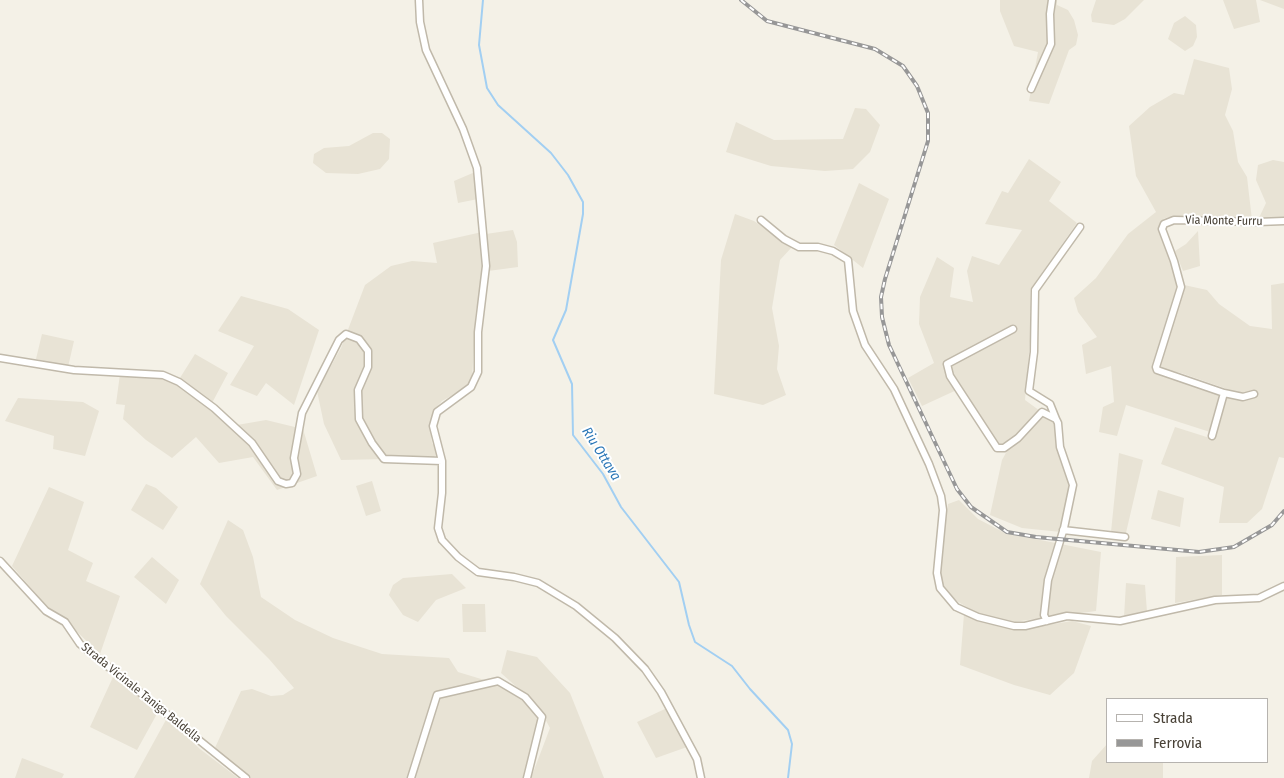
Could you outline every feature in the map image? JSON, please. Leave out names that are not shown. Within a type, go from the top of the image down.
[{"type":"street","points":[[419,0],[420,22],[426,50],[463,129],[477,168],[486,266],[478,332],[478,372],[471,387],[437,412],[433,426],[442,461],[442,493],[438,528],[442,540],[458,557],[478,572],[538,583],[576,606],[615,638],[645,669],[661,692],[697,759],[701,778]]},
{"type":"street","points":[[1031,89],[1051,44],[1050,14],[1052,0]]},
{"type":"street","points":[[760,220],[784,239],[799,247],[818,247],[833,251],[848,260],[854,311],[864,345],[894,389],[929,464],[941,496],[943,510],[938,573],[940,588],[956,606],[978,617],[1014,626],[1067,616],[1120,621],[1215,600],[1260,598],[1284,586]]},
{"type":"street","name":"Via Monte Furru","points":[[1224,393],[1158,370],[1156,367],[1181,287],[1162,228],[1164,224],[1174,220],[1284,221]]},
{"type":"street","points":[[1047,621],[1044,615],[1048,580],[1063,530],[1073,485],[1060,448],[1056,419],[1048,402],[1029,391],[1034,352],[1035,290],[1080,227]]},
{"type":"street","points":[[1013,329],[950,361],[947,364],[950,376],[997,448],[1004,448],[1018,438],[1042,412],[1056,419]]},
{"type":"street","points":[[0,358],[74,370],[163,375],[179,382],[214,408],[252,443],[278,481],[286,484],[292,483],[297,474],[294,458],[302,413],[339,340],[346,334],[359,339],[368,352],[368,367],[358,390],[359,419],[372,443],[384,459],[442,461]]},
{"type":"street","points":[[1212,436],[1224,393],[1243,397],[1254,394]]},
{"type":"street","points":[[1063,530],[1125,537]]},
{"type":"street","name":"Strada Vicinale Taniga Baldella","points":[[0,561],[46,611],[65,622],[80,644],[246,778]]},
{"type":"street","points":[[411,778],[437,696],[498,681],[525,696],[542,717],[527,778]]},
{"type":"shaded area","points":[[1000,0],[1057,0],[1057,5],[1068,10],[1074,20],[1078,35],[1076,45],[1069,50],[1049,104],[1029,101],[1038,52],[1014,46],[1000,11]]},
{"type":"shaded area","points":[[1096,0],[1144,0],[1125,19],[1114,25],[1092,22],[1091,15]]},
{"type":"shaded area","points":[[1223,0],[1256,0],[1260,22],[1234,29]]},
{"type":"shaded area","points":[[1260,0],[1284,0],[1284,9]]},
{"type":"shaded area","points":[[1185,16],[1196,25],[1197,37],[1193,46],[1185,51],[1168,39],[1174,23]]},
{"type":"shaded area","points":[[1194,59],[1229,68],[1232,89],[1225,115],[1233,131],[1238,162],[1247,177],[1252,220],[1169,217],[1163,219],[1162,237],[1178,275],[1178,288],[1152,370],[1220,392],[1221,395],[1210,432],[1126,405],[1117,436],[1099,432],[1103,407],[1114,402],[1111,366],[1086,374],[1082,345],[1097,337],[1078,312],[1074,298],[1096,278],[1128,234],[1156,212],[1136,176],[1129,126],[1150,107],[1174,93],[1184,95]]},
{"type":"shaded area","points":[[855,108],[866,109],[880,125],[870,152],[853,169],[825,171],[771,166],[726,152],[736,122],[774,140],[843,139]]},
{"type":"shaded area","points":[[373,133],[382,133],[390,139],[389,159],[380,169],[358,174],[326,173],[313,163],[314,154],[324,148],[349,146]]},
{"type":"shaded area","points":[[1029,159],[1061,182],[1049,201],[1077,223],[1030,290],[1031,330],[1025,400],[1047,416],[1054,417],[1069,476],[1069,494],[1061,532],[1022,528],[990,515],[1002,460],[1007,451],[996,443],[961,388],[922,406],[908,378],[934,363],[919,324],[920,297],[937,257],[954,268],[950,297],[973,302],[967,271],[972,256],[999,265],[1022,230],[985,224],[1002,191],[1008,193]]},
{"type":"shaded area","points":[[1273,160],[1284,162],[1284,217],[1258,220],[1266,203],[1256,180],[1258,165]]},
{"type":"shaded area","points":[[475,172],[478,199],[458,203],[454,181]]},
{"type":"shaded area","points":[[859,183],[889,199],[863,268],[834,245]]},
{"type":"shaded area","points":[[735,214],[754,221],[792,247],[780,260],[772,308],[779,346],[777,369],[786,395],[763,405],[714,394],[721,260]]},
{"type":"shaded area","points":[[513,230],[517,242],[518,267],[488,271],[486,234]]},
{"type":"shaded area","points":[[1198,231],[1200,266],[1183,271],[1175,251],[1186,244]]},
{"type":"shaded area","points":[[482,232],[482,286],[476,310],[472,380],[465,388],[442,401],[433,411],[430,428],[432,443],[438,450],[437,455],[432,458],[341,460],[324,424],[317,391],[341,348],[365,285],[391,266],[412,261],[437,263],[433,243]]},
{"type":"shaded area","points":[[1284,283],[1284,458],[1279,457],[1262,509],[1247,523],[1219,523],[1224,487],[1161,464],[1175,427],[1213,439],[1227,389],[1181,373],[1161,369],[1159,363],[1184,285],[1207,290],[1219,304],[1250,326],[1272,329],[1271,285]]},
{"type":"shaded area","points":[[241,296],[288,309],[319,330],[294,405],[266,383],[257,396],[230,385],[254,346],[218,331]]},
{"type":"shaded area","points":[[42,334],[74,341],[68,367],[36,359]]},
{"type":"shaded area","points":[[195,354],[228,373],[212,403],[237,425],[266,420],[303,429],[317,476],[277,490],[253,457],[219,463],[196,437],[172,458],[146,440],[123,419],[125,405],[116,404],[120,374],[178,381]]},
{"type":"shaded area","points":[[18,398],[83,402],[99,411],[85,456],[53,449],[54,436],[5,421]]},
{"type":"shaded area","points":[[1119,453],[1143,460],[1125,537],[1111,532]]},
{"type":"shaded area","points":[[372,481],[381,511],[366,516],[356,486]]},
{"type":"shaded area","points":[[146,484],[156,488],[178,507],[163,530],[131,510]]},
{"type":"shaded area","points":[[49,487],[84,502],[68,550],[93,563],[86,581],[120,596],[100,654],[69,624],[48,608],[12,566]]},
{"type":"shaded area","points":[[1158,490],[1184,498],[1180,527],[1151,519]]},
{"type":"shaded area","points":[[959,500],[978,519],[1005,533],[1101,552],[1096,611],[1013,622],[976,613],[957,601],[944,588],[939,573],[948,504]]},
{"type":"shaded area","points":[[228,520],[243,530],[253,557],[261,597],[295,620],[333,638],[382,654],[449,658],[458,672],[501,685],[534,708],[542,725],[526,778],[251,778],[214,750],[241,691],[252,689],[271,696],[283,695],[294,688],[269,659],[226,616],[200,584]]},
{"type":"shaded area","points":[[1222,555],[1222,595],[1175,603],[1176,557]]},
{"type":"shaded area","points":[[152,557],[179,580],[166,604],[134,577]]},
{"type":"shaded area","points":[[452,574],[466,588],[436,600],[418,622],[403,615],[389,595],[393,585],[403,578]]},
{"type":"shaded area","points":[[1126,583],[1145,585],[1147,612],[1124,617]]},
{"type":"shaded area","points":[[462,604],[485,604],[486,632],[463,632]]},
{"type":"shaded area","points":[[964,614],[1004,628],[1035,627],[1072,621],[1091,626],[1074,673],[1050,695],[1014,685],[960,665]]},
{"type":"shaded area","points":[[507,650],[537,657],[570,693],[604,778],[531,778],[550,728],[538,706],[501,673]]},
{"type":"shaded area","points":[[113,677],[158,712],[137,750],[90,727]]},
{"type":"shaded area","points":[[667,708],[687,747],[656,758],[637,722]]},
{"type":"shaded area","points":[[167,718],[200,749],[238,778],[134,778]]},
{"type":"shaded area","points":[[1106,745],[1106,763],[1163,763],[1163,778],[1089,778],[1092,761]]},
{"type":"shaded area","points":[[22,758],[64,774],[62,778],[15,778]]},
{"type":"waterway","name":"Riu Ottava","points":[[483,0],[479,45],[487,88],[498,105],[551,153],[568,175],[583,202],[583,214],[566,310],[553,340],[572,384],[573,435],[603,474],[621,507],[679,582],[695,642],[732,666],[750,689],[788,730],[792,744],[788,778]]},
{"type":"railway","points":[[741,0],[767,21],[875,49],[903,66],[917,86],[928,113],[928,141],[885,279],[881,297],[882,317],[889,345],[957,489],[971,507],[1007,532],[1036,537],[1199,552],[1234,547],[1272,525],[1284,511]]}]
